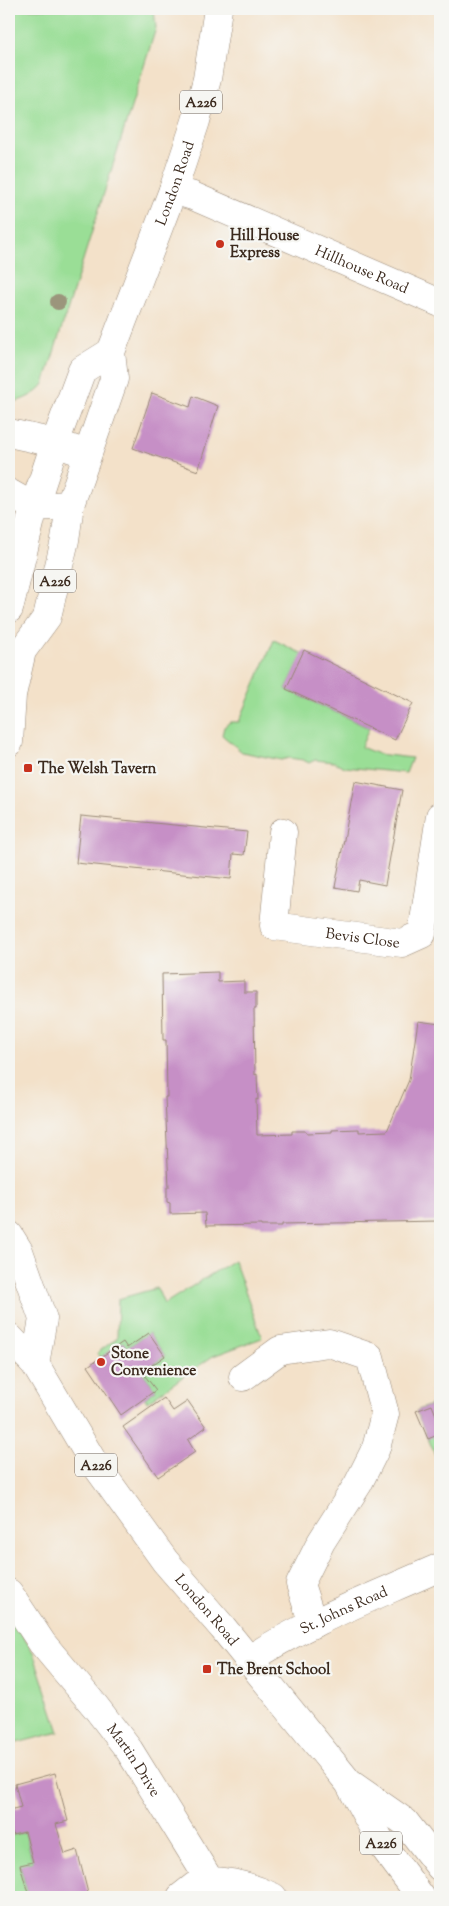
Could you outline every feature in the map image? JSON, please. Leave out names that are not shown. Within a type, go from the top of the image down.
[{"type":"main road","name":"London Road","points":[[9,742],[12,695],[22,651],[47,616],[65,540],[70,505],[114,379],[111,352],[196,121],[207,79],[218,9]]},
{"type":"main road","name":"Hillhouse Road","points":[[172,190],[193,196],[440,303]]},
{"type":"main road","name":"A226","points":[[9,609],[34,507],[82,370],[111,352]]},
{"type":"main road","points":[[9,433],[55,443],[87,454]]},
{"type":"main road","points":[[9,493],[34,507],[70,505]]},
{"type":"main road","points":[[9,616],[22,651]]},
{"type":"main road","name":"Bevis Close","points":[[283,832],[274,926],[402,943],[422,934],[440,816]]},
{"type":"main road","points":[[9,1235],[19,1251],[43,1319],[35,1364]]},
{"type":"main road","name":"London Road","points":[[9,1337],[35,1364],[92,1460],[165,1561],[349,1783],[383,1846],[420,1897]]},
{"type":"main road","points":[[243,1377],[280,1350],[329,1343],[370,1357],[385,1414],[373,1455],[358,1484],[321,1542],[300,1584],[313,1624]]},
{"type":"main road","name":"St. Johns Road","points":[[248,1660],[274,1643],[313,1624],[440,1567]]},
{"type":"main road","name":"Martin Drive","points":[[9,1593],[42,1643],[129,1750],[210,1881]]},
{"type":"main road","points":[[349,1783],[405,1822],[440,1867]]},
{"type":"main road","points":[[181,1897],[196,1886],[210,1881],[226,1881],[241,1884],[273,1897]]},
{"type":"green space","points":[[9,9],[154,9],[156,28],[44,384],[28,397],[9,403]]},
{"type":"green space","points":[[274,640],[303,654],[286,689],[369,728],[361,747],[378,754],[412,758],[406,773],[345,767],[334,762],[315,760],[309,763],[289,758],[281,760],[242,752],[222,735],[224,727],[230,722],[239,722]]},
{"type":"green space","points":[[234,1260],[262,1338],[213,1356],[147,1402],[145,1398],[156,1390],[142,1372],[165,1356],[149,1333],[127,1348],[123,1342],[100,1358],[97,1353],[117,1338],[118,1299],[157,1288],[164,1304]]},
{"type":"green space","points":[[440,1401],[440,1466],[416,1411]]},
{"type":"green space","points":[[9,1615],[33,1652],[59,1732],[9,1745]]},
{"type":"green space","points":[[9,1821],[13,1835],[25,1832],[33,1862],[20,1866],[29,1897],[9,1897]]},
{"type":"building","points":[[152,393],[190,407],[193,396],[218,406],[198,471],[133,448]]},
{"type":"building","points":[[304,650],[413,703],[395,740],[286,689]]},
{"type":"building","points":[[355,781],[402,790],[385,885],[359,880],[357,891],[335,887]]},
{"type":"building","points":[[81,816],[247,832],[244,855],[233,854],[231,879],[76,863]]},
{"type":"building","points":[[218,972],[218,982],[244,981],[244,992],[256,992],[256,1009],[254,1009],[255,1075],[257,1074],[258,1100],[256,1099],[257,1135],[292,1134],[292,1131],[306,1131],[307,1133],[359,1129],[359,1132],[387,1131],[409,1080],[418,1021],[440,1024],[440,1199],[437,1199],[438,1221],[282,1224],[282,1226],[206,1226],[205,1213],[170,1214],[170,1203],[167,1202],[167,1187],[169,1187],[165,1097],[167,1097],[166,1040],[163,1040],[162,974]]},
{"type":"building","points":[[149,1333],[165,1356],[142,1372],[156,1390],[121,1415],[88,1366],[123,1342],[127,1348]]},
{"type":"building","points":[[164,1398],[173,1411],[188,1401],[206,1427],[188,1440],[195,1452],[158,1477],[123,1427]]},
{"type":"building","points":[[432,1405],[440,1425],[440,1434],[428,1439],[416,1411]]},
{"type":"building","points":[[55,1773],[68,1821],[56,1824],[65,1854],[77,1850],[89,1897],[29,1897],[20,1865],[33,1862],[25,1832],[13,1835],[9,1821],[9,1810],[21,1807],[15,1784]]},
{"type":"place","name":"Hill House Express","points":[[220,244]]},
{"type":"place","name":"The Welsh Tavern","points":[[28,768]]},
{"type":"place","name":"Stone Convenience","points":[[101,1362]]},
{"type":"place","name":"The Brent School","points":[[207,1669]]}]
